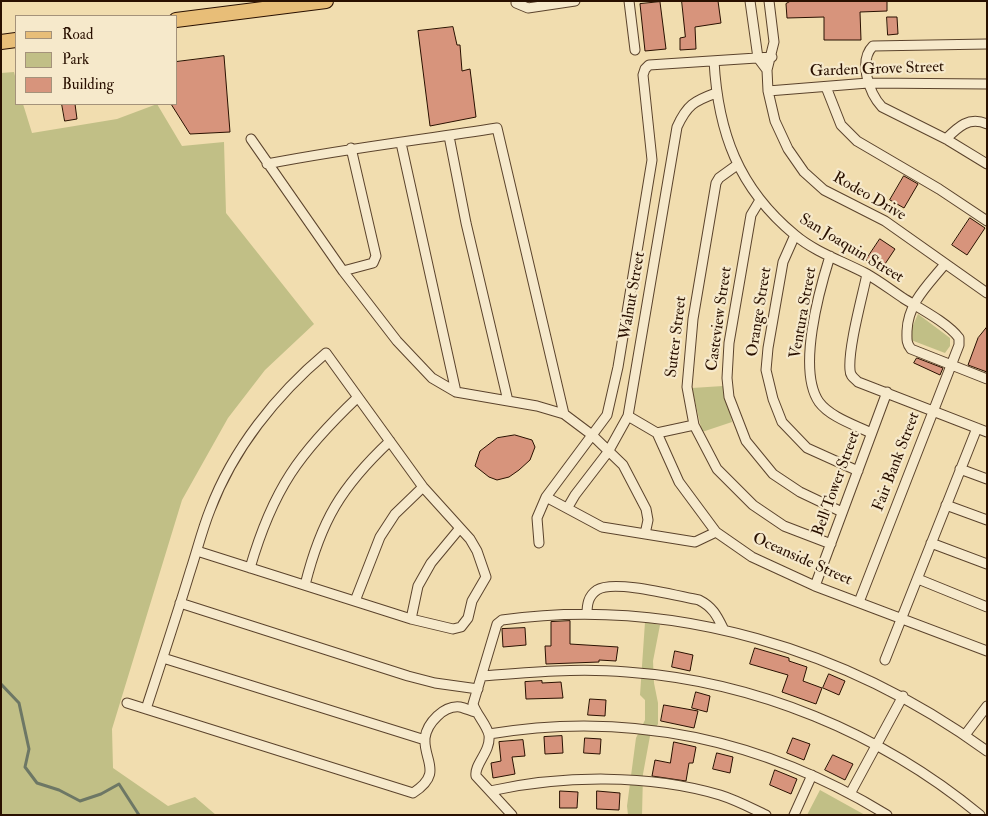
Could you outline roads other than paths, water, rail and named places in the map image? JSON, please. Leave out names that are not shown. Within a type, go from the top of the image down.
[{"type":"main road","points":[[178,20],[326,1]]},
{"type":"main road","points":[[1,42],[15,40]]},
{"type":"street","points":[[516,3],[528,8],[575,1]]},
{"type":"street","points":[[629,1],[635,50]]},
{"type":"street","points":[[750,1],[758,58],[767,70]]},
{"type":"street","name":"Rodeo Drive","points":[[769,1],[774,42],[772,57],[767,70],[768,91],[775,121],[788,149],[804,172],[824,190],[885,221],[987,293]]},
{"type":"street","points":[[987,44],[873,46],[866,56],[868,83],[874,99],[882,107],[946,139],[987,164]]},
{"type":"street","points":[[539,543],[537,518],[546,497],[607,415],[618,367],[652,160],[643,75],[645,69],[649,65],[772,57]]},
{"type":"street","name":"San Joaquin Street","points":[[714,61],[716,93],[722,126],[736,165],[760,200],[795,235],[830,256],[867,274],[956,334]]},
{"type":"street","name":"Garden Grove Street","points":[[768,91],[868,83],[987,84]]},
{"type":"street","points":[[826,87],[841,125],[857,141],[939,189],[987,221]]},
{"type":"street","name":"Walnut Street","points":[[568,507],[608,452],[628,416],[677,127],[684,111],[696,100],[716,93]]},
{"type":"street","points":[[946,139],[966,122],[976,120],[987,124]]},
{"type":"street","points":[[267,164],[351,148],[401,143],[497,128],[564,414]]},
{"type":"street","points":[[449,136],[466,223],[508,401]]},
{"type":"street","points":[[251,139],[343,271],[415,360],[432,378],[456,392],[508,401],[564,414],[592,435],[623,465],[646,509],[648,520],[645,534]]},
{"type":"street","points":[[401,143],[456,392]]},
{"type":"street","points":[[343,271],[373,263],[376,256],[351,148]]},
{"type":"street","name":"Sutter Street","points":[[736,165],[716,183],[693,319],[687,387],[694,425],[717,469],[753,505],[784,526],[831,544]]},
{"type":"street","name":"Casteview Street","points":[[760,200],[752,215],[729,343],[727,378],[729,397],[746,442],[772,474],[800,492],[842,512]]},
{"type":"street","name":"Orange Street","points":[[795,235],[783,262],[768,348],[766,370],[773,399],[782,422],[807,448],[858,471]]},
{"type":"street","name":"Ventura Street","points":[[830,256],[822,282],[809,367],[815,394],[826,410],[871,433]]},
{"type":"street","points":[[945,264],[912,304],[908,319],[908,345],[911,349],[987,379]]},
{"type":"street","points":[[867,274],[849,370],[852,377],[858,382],[934,409],[987,432]]},
{"type":"street","name":"Fair Bank Street","points":[[859,602],[959,345],[956,334]]},
{"type":"street","points":[[146,709],[210,509],[231,466],[255,427],[298,376],[326,353],[423,487],[460,528],[477,551],[486,578],[472,601],[468,618],[461,627],[453,629],[411,619],[197,551]]},
{"type":"street","name":"Bell Tower Street","points":[[815,586],[887,392]]},
{"type":"street","points":[[250,568],[261,529],[278,493],[297,462],[324,430],[358,398]]},
{"type":"street","points":[[628,416],[657,433],[694,425]]},
{"type":"street","points":[[885,660],[977,428]]},
{"type":"street","name":"Oceanside Street","points":[[657,433],[679,482],[716,532],[752,557],[815,586],[987,651]]},
{"type":"street","points":[[305,586],[314,549],[328,516],[344,491],[366,463],[390,442]]},
{"type":"street","points":[[960,469],[987,479]]},
{"type":"street","points":[[355,601],[380,537],[395,514],[423,487]]},
{"type":"street","points":[[546,497],[568,507],[602,527],[695,542],[716,532]]},
{"type":"street","points":[[946,505],[987,520]]},
{"type":"street","points":[[411,619],[418,586],[432,563],[460,528]]},
{"type":"street","points":[[931,543],[987,564]]},
{"type":"street","points":[[918,579],[987,607]]},
{"type":"street","points":[[587,614],[588,602],[592,594],[598,589],[612,585],[699,600],[709,605],[724,630]]},
{"type":"street","points":[[180,603],[408,676],[435,683],[478,689]]},
{"type":"street","points":[[512,815],[478,780],[475,771],[485,756],[489,734],[475,712],[473,704],[483,676],[497,624],[502,620],[539,615],[587,614],[649,618],[724,630],[769,641],[865,677],[903,696],[987,751]]},
{"type":"street","points":[[163,658],[425,740]]},
{"type":"street","points":[[483,676],[584,670],[666,676],[757,696],[818,717],[877,745],[950,790],[980,815]]},
{"type":"street","points":[[851,792],[903,696]]},
{"type":"street","points":[[127,703],[413,793],[426,781],[430,769],[425,740],[432,722],[442,712],[459,707],[475,712]]},
{"type":"street","points":[[965,735],[987,706]]},
{"type":"street","points":[[489,734],[521,728],[600,725],[647,728],[766,755],[851,792],[887,815]]},
{"type":"street","points":[[794,815],[812,775]]},
{"type":"street","points":[[490,791],[523,784],[573,780],[658,781],[722,796],[766,815]]},
{"type":"waterway","points":[[1,684],[19,703],[29,749],[25,767],[37,783],[59,790],[80,801],[101,794],[119,784],[139,815]]}]
